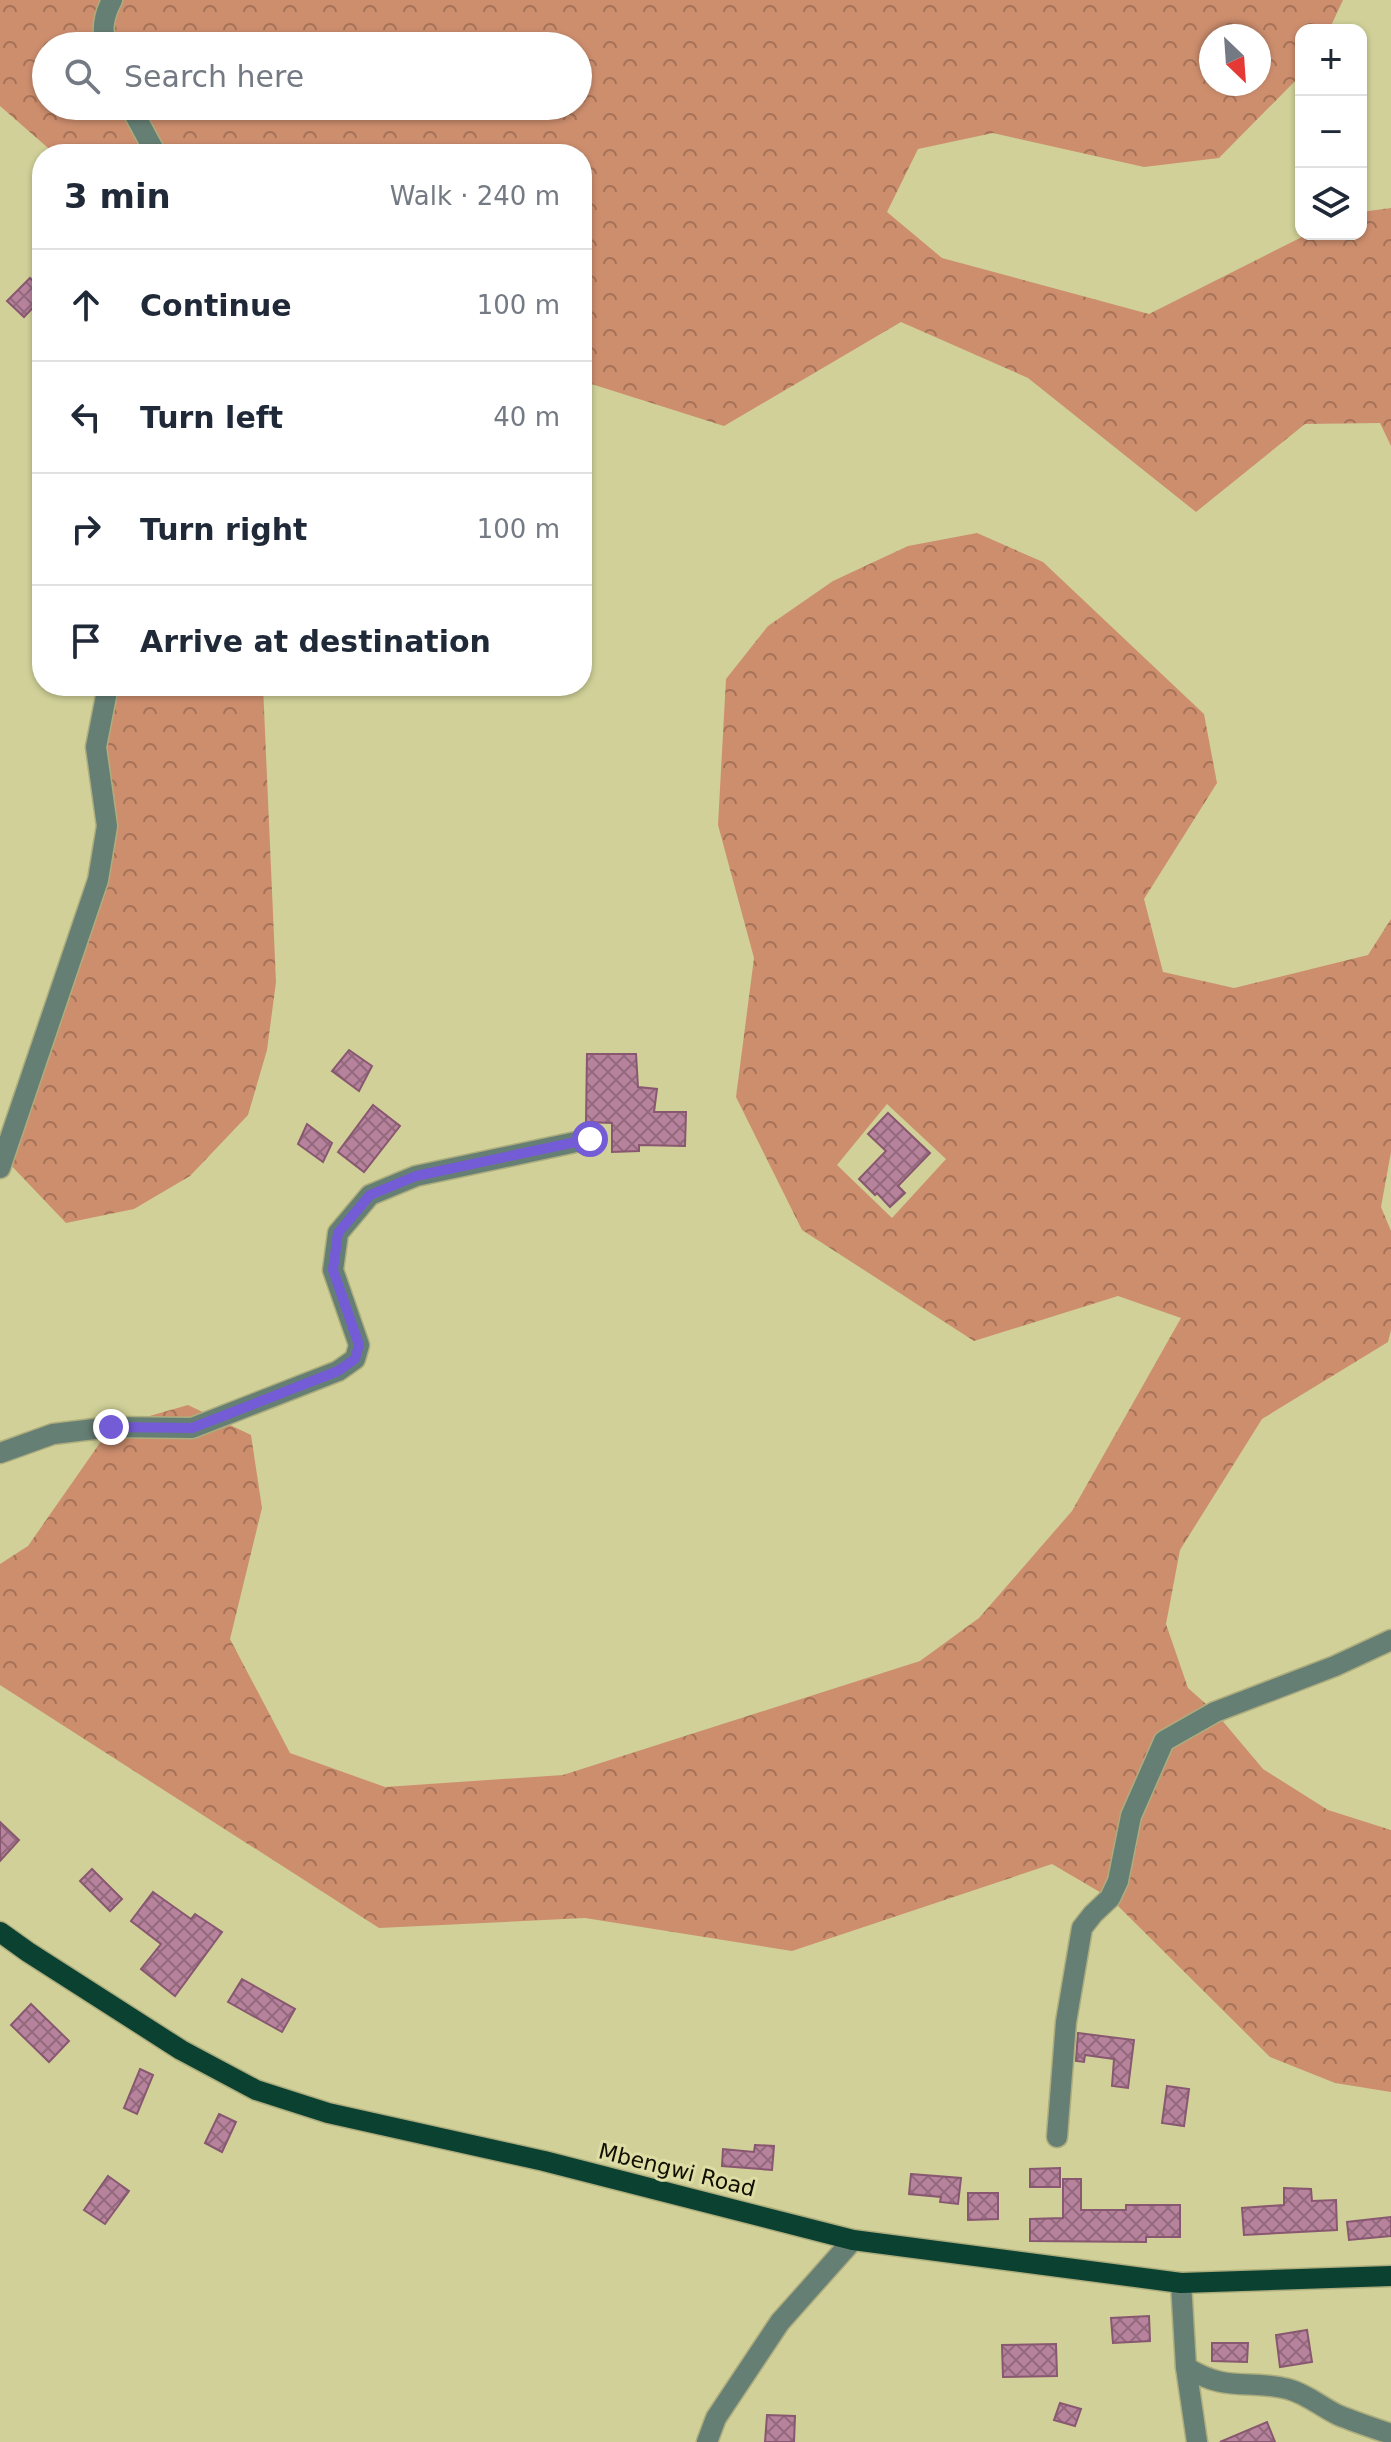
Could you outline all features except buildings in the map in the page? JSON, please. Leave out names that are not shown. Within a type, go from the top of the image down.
[{"type":"main road","name":"Mbengwi Road","points":[[0,1932],[181,2050],[256,2090],[328,2113],[544,2161],[853,2240],[1181,2283],[1391,2276]]},
{"type":"street","points":[[102,32],[112,0]]},
{"type":"street","points":[[138,120],[151,144]]},
{"type":"street","points":[[0,1168],[98,880],[107,826],[96,747],[106,696]]},
{"type":"street","points":[[0,1453],[53,1434],[111,1427],[192,1428],[338,1371],[355,1359],[359,1345],[333,1270],[338,1233],[370,1195],[416,1176],[590,1139]]},
{"type":"street","points":[[1057,2137],[1066,2022],[1082,1928],[1110,1898],[1118,1881],[1131,1816],[1164,1741],[1215,1712],[1335,1666],[1391,1640]]},
{"type":"street","points":[[707,2442],[716,2418],[780,2322],[853,2240]]},
{"type":"street","points":[[1181,2283],[1186,2367],[1197,2442]]},
{"type":"street","points":[[1186,2367],[1203,2378],[1219,2383],[1286,2389],[1304,2395],[1336,2414],[1391,2434]]},
{"type":"green space","points":[[0,0],[1343,0],[1332,24],[1295,24],[1295,81],[1219,158],[1144,167],[993,133],[918,149],[887,212],[942,258],[1149,314],[1296,240],[1367,240],[1367,211],[1391,208],[1391,446],[1380,423],[1305,424],[1196,512],[1028,378],[901,322],[724,426],[592,384],[592,144],[44,144],[0,106]]},
{"type":"green space","points":[[977,533],[1043,562],[1204,714],[1217,783],[1144,899],[1163,972],[1234,988],[1368,955],[1391,919],[1391,1152],[1381,1207],[1391,1231],[1391,1330],[1388,1342],[1262,1419],[1180,1550],[1166,1624],[1188,1688],[1215,1712],[1263,1769],[1328,1810],[1391,1830],[1391,2092],[1335,2083],[1270,2057],[1110,1898],[1052,1864],[792,1951],[585,1918],[379,1928],[0,1685],[0,1564],[28,1546],[111,1427],[188,1405],[251,1435],[262,1508],[230,1639],[290,1753],[385,1787],[563,1775],[920,1661],[979,1618],[1072,1511],[1181,1318],[1118,1296],[974,1341],[802,1230],[736,1097],[754,958],[718,825],[726,679],[768,626],[833,581],[908,546]],"holes":[[[887,1104],[946,1159],[892,1218],[837,1165]]]},
{"type":"green space","points":[[110,696],[263,696],[276,982],[267,1050],[248,1115],[190,1176],[134,1209],[66,1223],[5,1159],[98,880],[96,747]]},
{"type":"route","points":[[111,1427],[192,1428],[338,1371],[355,1359],[359,1345],[333,1270],[338,1233],[370,1195],[416,1176],[590,1139]]}]
